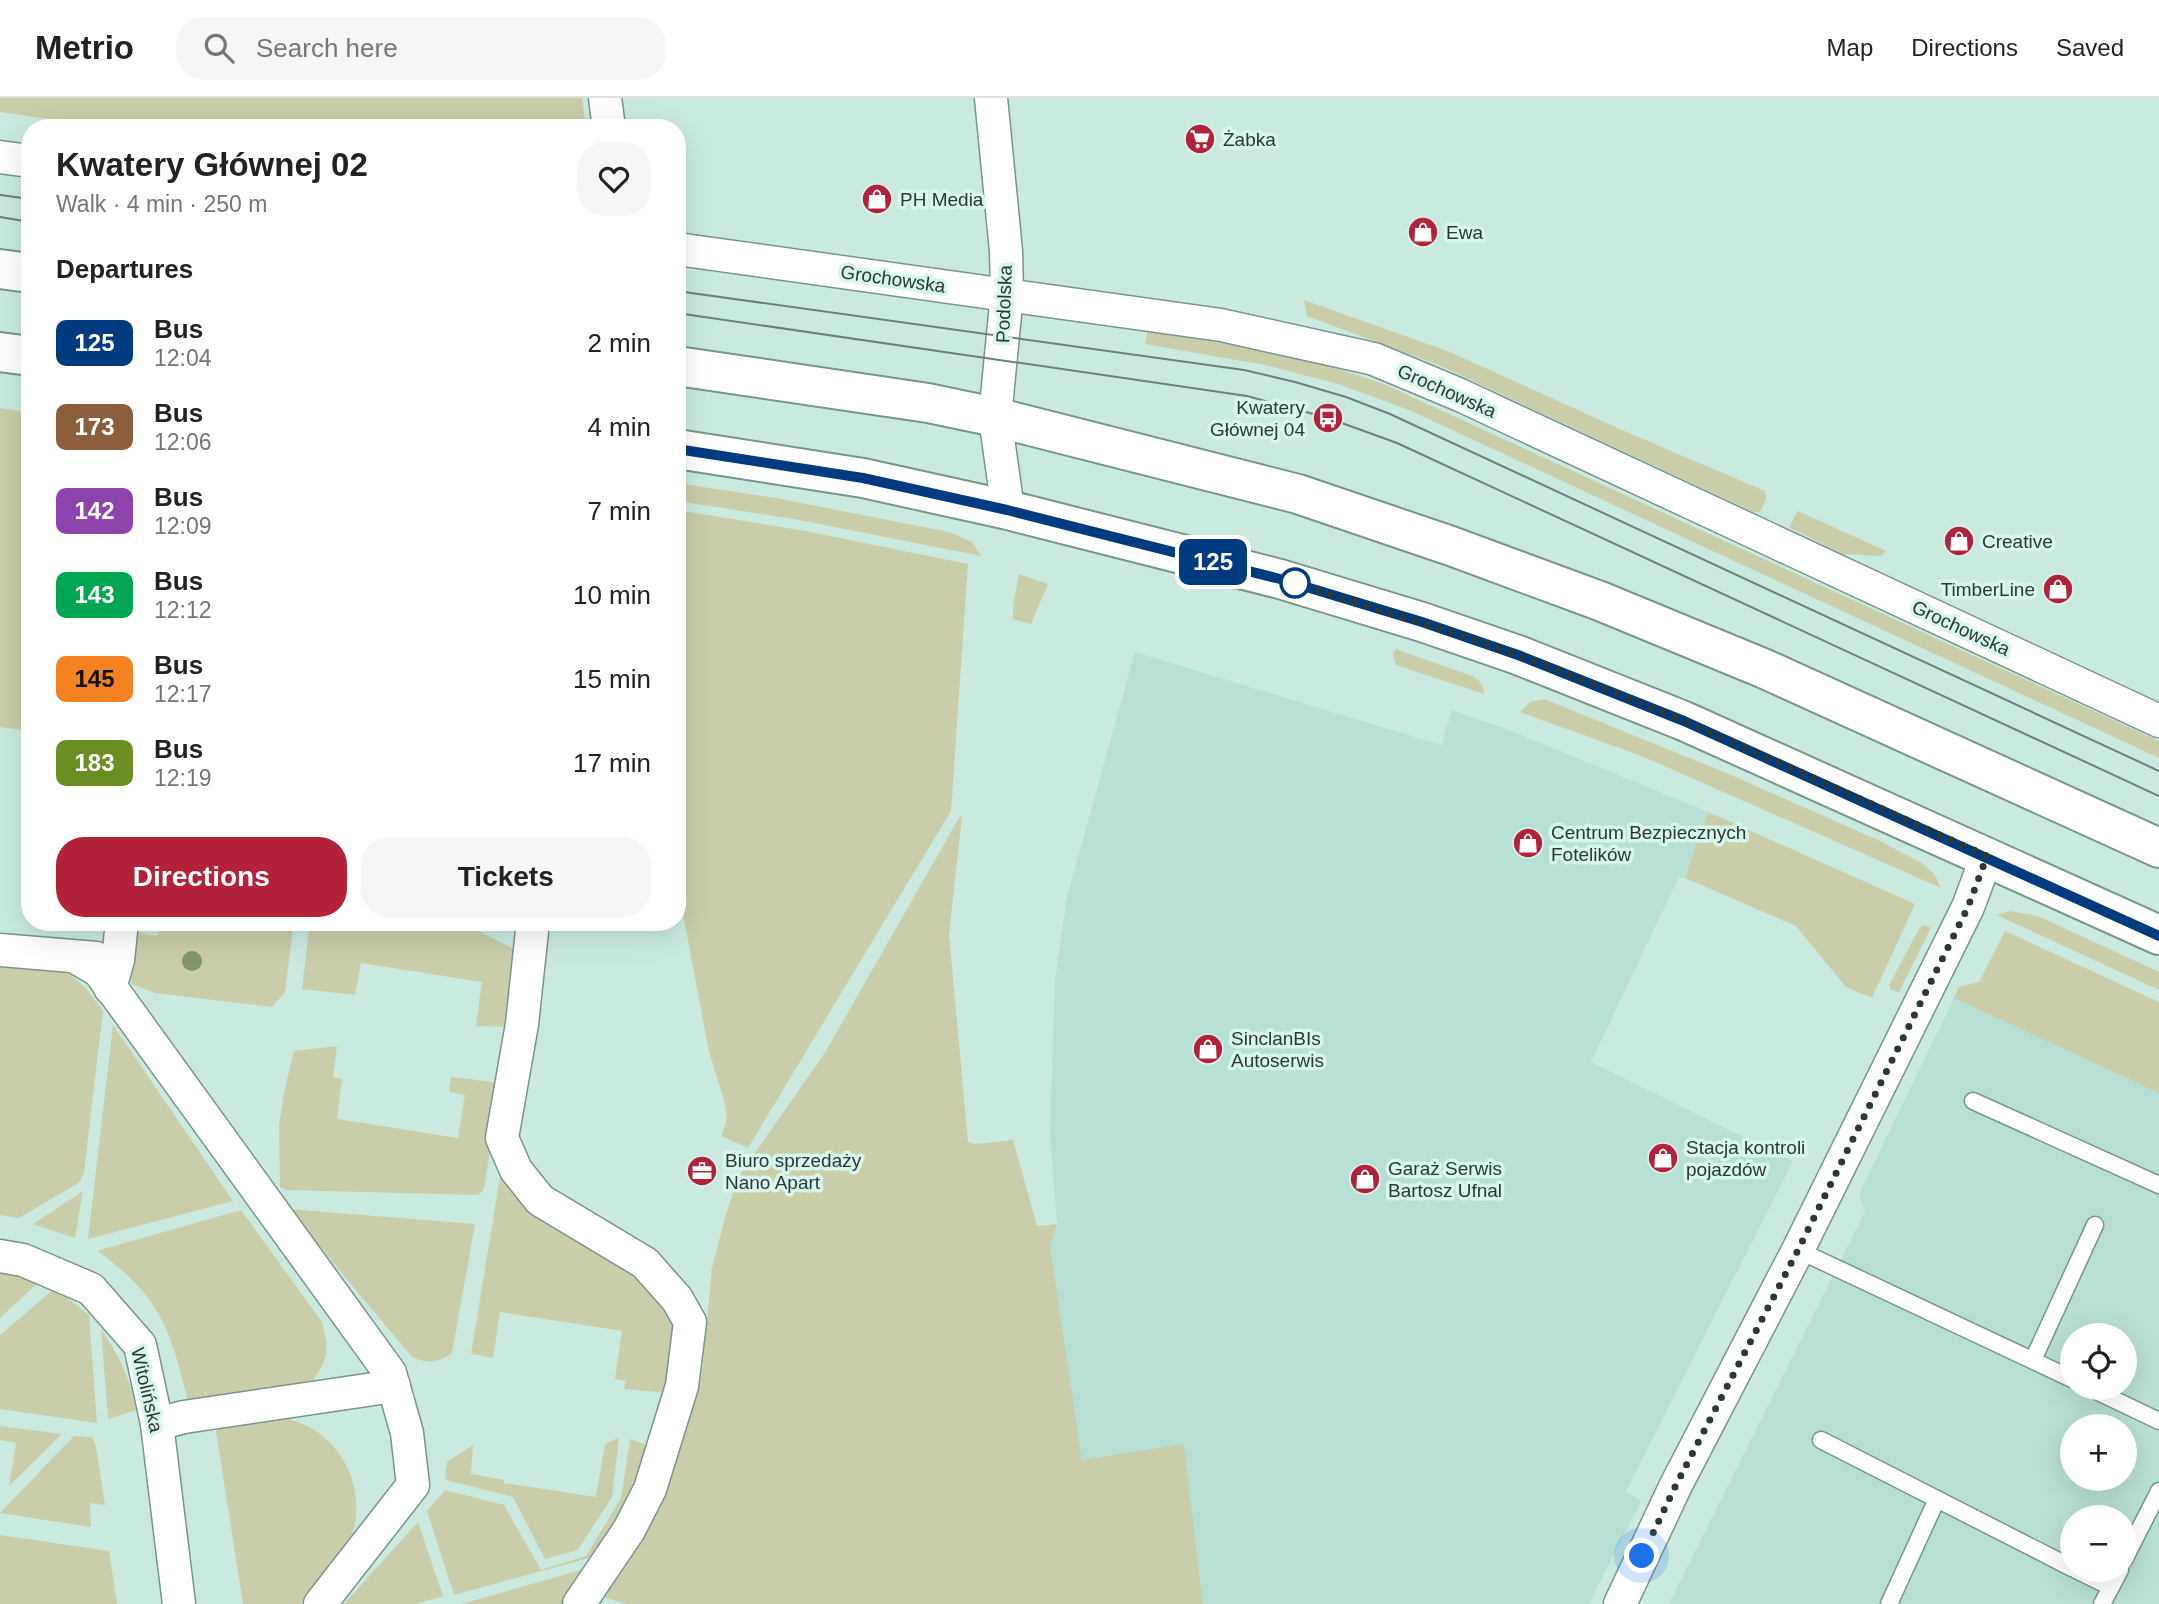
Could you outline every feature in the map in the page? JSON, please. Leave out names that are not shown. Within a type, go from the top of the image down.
[{"type":"main road","points":[[0,269],[21,272]]},
{"type":"main road","points":[[0,352],[21,355]]},
{"type":"main road","points":[[686,367],[928,403],[995,417],[1298,494],[1587,596],[1765,669],[2159,848]]},
{"type":"main road","points":[[686,450],[863,478],[1007,510],[1280,579],[1422,622],[1518,655],[1684,721],[2159,935]]},
{"type":"street","points":[[604,98],[608,119]]},
{"type":"street","name":"Podolska","points":[[990,98],[1006,251],[1007,294],[995,417],[1007,510]]},
{"type":"street","points":[[0,157],[21,160]]},
{"type":"street","name":"Grochowska","points":[[686,250],[1221,325],[1374,359],[1460,395],[2159,720]]},
{"type":"street","points":[[1620,1604],[1676,1485],[1798,1250],[1968,907],[1987,856]]},
{"type":"street","points":[[114,974],[121,931]]},
{"type":"street","points":[[532,931],[522,1024],[502,1138],[516,1170],[540,1200],[645,1263],[677,1299],[690,1322],[682,1386],[650,1489],[629,1530],[579,1604]]},
{"type":"street","points":[[0,950],[75,957],[114,974],[390,1373],[407,1433],[412,1485],[320,1604]]},
{"type":"street","name":"Witolińska","points":[[0,1256],[23,1260],[91,1289],[140,1345],[157,1424],[179,1604]]},
{"type":"street","points":[[157,1424],[184,1417],[394,1386]]},
{"type":"lane","points":[[1973,1101],[2159,1185]]},
{"type":"lane","points":[[2033,1360],[2095,1225]]},
{"type":"lane","points":[[1798,1250],[2060,1373]]},
{"type":"lane","points":[[2115,1400],[2159,1421]]},
{"type":"lane","points":[[1821,1440],[2060,1562]]},
{"type":"lane","points":[[2137,1534],[2159,1491]]},
{"type":"lane","points":[[1889,1604],[1937,1499]]},
{"type":"lane","points":[[2101,1582],[2111,1587]]},
{"type":"lane","points":[[2102,1604],[2114,1582]]},
{"type":"shaded area","points":[[0,98],[582,98],[585,119],[48,119],[0,112]]},
{"type":"shaded area","points":[[1304,300],[1450,352],[1765,491],[1766,499],[1760,512],[1753,512],[1441,366],[1307,316]]},
{"type":"shaded area","points":[[1148,332],[1268,352],[1327,366],[1386,385],[2159,741],[2159,758],[1409,410],[1338,384],[1265,365],[1145,344]]},
{"type":"shaded area","points":[[0,408],[21,412],[21,730],[0,727]]},
{"type":"shaded area","points":[[686,484],[776,498],[949,532],[972,542],[981,556],[794,519],[686,502]]},
{"type":"shaded area","points":[[686,511],[805,531],[968,564],[951,811],[748,1148],[722,1136],[727,1117],[709,1052],[686,930]]},
{"type":"shaded area","points":[[1798,511],[1886,551],[1881,556],[1842,554],[1789,527]]},
{"type":"shaded area","points":[[1019,574],[1048,584],[1031,624],[1013,619]]},
{"type":"shaded area","points":[[1396,649],[1472,676],[1481,684],[1484,694],[1396,665],[1393,654]]},
{"type":"shaded area","points":[[1135,652],[1441,745],[1452,710],[1509,730],[1708,812],[1685,878],[1679,877],[1591,1062],[1793,1161],[1626,1491],[1641,1501],[1589,1604],[1203,1604],[1184,1445],[1082,1460],[1050,1245],[1057,1224],[1050,1135],[1055,979],[1067,897]]},
{"type":"shaded area","points":[[1544,699],[1724,772],[1878,840],[1922,863],[1934,874],[1941,888],[1644,757],[1520,712],[1530,702]]},
{"type":"shaded area","points":[[1708,812],[1915,904],[1872,998],[1846,987],[1796,926],[1685,878]]},
{"type":"shaded area","points":[[960,816],[949,934],[968,1142],[975,1144],[1013,1140],[1037,1226],[1057,1224],[1050,1245],[1082,1460],[1184,1444],[1203,1604],[626,1604],[597,1595],[677,1450],[702,1373],[712,1268],[739,1176],[826,1051]]},
{"type":"shaded area","points":[[2010,911],[2038,916],[2159,972],[2159,990],[1997,915]]},
{"type":"shaded area","points":[[1925,925],[1931,928],[1899,992],[1891,990],[1889,985],[1920,927]]},
{"type":"shaded area","points":[[159,931],[293,931],[285,992],[272,1007],[155,993],[132,984],[129,969],[134,932],[157,936]]},
{"type":"shaded area","points":[[309,931],[479,931],[522,953],[510,1027],[476,1026],[482,982],[361,963],[355,995],[302,989]]},
{"type":"shaded area","points":[[2005,931],[2159,1002],[2159,1093],[1954,998],[1959,987],[1979,982]]},
{"type":"shaded area","points":[[0,962],[63,968],[87,989],[103,1011],[84,1172],[80,1182],[19,1218],[0,1215]]},
{"type":"shaded area","points":[[1954,998],[2159,1093],[2159,1604],[1669,1604],[1865,1212],[1859,1194]]},
{"type":"shaded area","points":[[113,1025],[233,1201],[88,1239]]},
{"type":"shaded area","points":[[337,1046],[333,1077],[342,1079],[337,1119],[458,1138],[465,1095],[449,1092],[451,1077],[501,1083],[484,1189],[478,1195],[287,1190],[280,1187],[279,1125],[294,1051]]},
{"type":"shaded area","points":[[501,1171],[655,1289],[677,1328],[669,1391],[624,1389],[626,1381],[615,1379],[622,1331],[500,1312],[493,1358],[471,1354]]},
{"type":"shaded area","points":[[83,1191],[75,1238],[33,1224]]},
{"type":"shaded area","points":[[288,1209],[475,1224],[452,1353],[432,1361],[412,1357]]},
{"type":"shaded area","points":[[241,1210],[322,1322],[326,1355],[311,1383],[190,1409],[177,1359],[162,1320],[137,1285],[97,1251]]},
{"type":"shaded area","points":[[0,1268],[39,1282],[0,1318]]},
{"type":"shaded area","points":[[55,1288],[89,1315],[97,1423],[0,1409],[0,1335]]},
{"type":"shaded area","points":[[101,1329],[123,1368],[136,1410],[108,1419]]},
{"type":"shaded area","points":[[235,1417],[277,1417],[304,1424],[322,1436],[337,1451],[348,1468],[356,1509],[353,1530],[345,1551],[330,1572],[300,1604],[243,1604],[216,1431]]},
{"type":"shaded area","points":[[0,1426],[62,1434],[9,1486],[16,1443],[0,1440]]},
{"type":"shaded area","points":[[74,1436],[92,1437],[96,1447],[105,1505],[90,1503],[91,1527],[0,1513]]},
{"type":"shaded area","points":[[619,1438],[612,1497],[578,1550],[545,1559],[513,1497],[446,1480],[447,1462],[473,1445],[471,1474],[504,1480],[504,1483],[596,1497],[605,1444]]},
{"type":"shaded area","points":[[630,1439],[646,1445],[647,1451],[612,1531],[596,1556],[454,1595],[427,1511],[445,1490],[504,1505],[541,1570],[586,1556],[621,1498]]},
{"type":"shaded area","points":[[418,1522],[443,1596],[416,1604],[344,1604]]},
{"type":"shaded area","points":[[0,1535],[109,1551],[117,1604],[0,1604]]},
{"type":"shaded area","points":[[588,1568],[566,1604],[462,1604]]},
{"type":"tram line","points":[[0,195],[21,198]]},
{"type":"tram line","points":[[0,217],[21,220]]},
{"type":"tram line","points":[[686,292],[1244,370],[1346,397],[1390,414],[2159,771]]},
{"type":"tram line","points":[[686,314],[1247,396],[1328,418],[1397,443],[2159,796]]},
{"type":"bus line","name":"125","points":[[686,450],[863,478],[1007,510],[1280,579],[1422,622],[1518,655],[1684,721],[2159,936]]},
{"type":"place","name":"Żabka","points":[[1200,139]]},
{"type":"place","name":"PH Media","points":[[877,199]]},
{"type":"place","name":"Ewa","points":[[1423,232]]},
{"type":"place","name":"Kwatery Głównej 04","points":[[1328,418]]},
{"type":"place","name":"Creative","points":[[1959,541]]},
{"type":"place","name":"TimberLine","points":[[2058,589]]},
{"type":"place","name":"Centrum Bezpiecznych Fotelików","points":[[1528,843]]},
{"type":"place","name":"SinclanBIs Autoserwis","points":[[1208,1049]]},
{"type":"place","name":"Stacja kontroli pojazdów","points":[[1663,1158]]},
{"type":"place","name":"Biuro sprzedaży Nano Apart","points":[[702,1171]]},
{"type":"place","name":"Garaż Serwis Bartosz Ufnal","points":[[1365,1179]]},
{"type":"route","points":[[1295,583],[1518,655],[1684,721],[1987,856],[1968,907],[1642,1556]]}]
